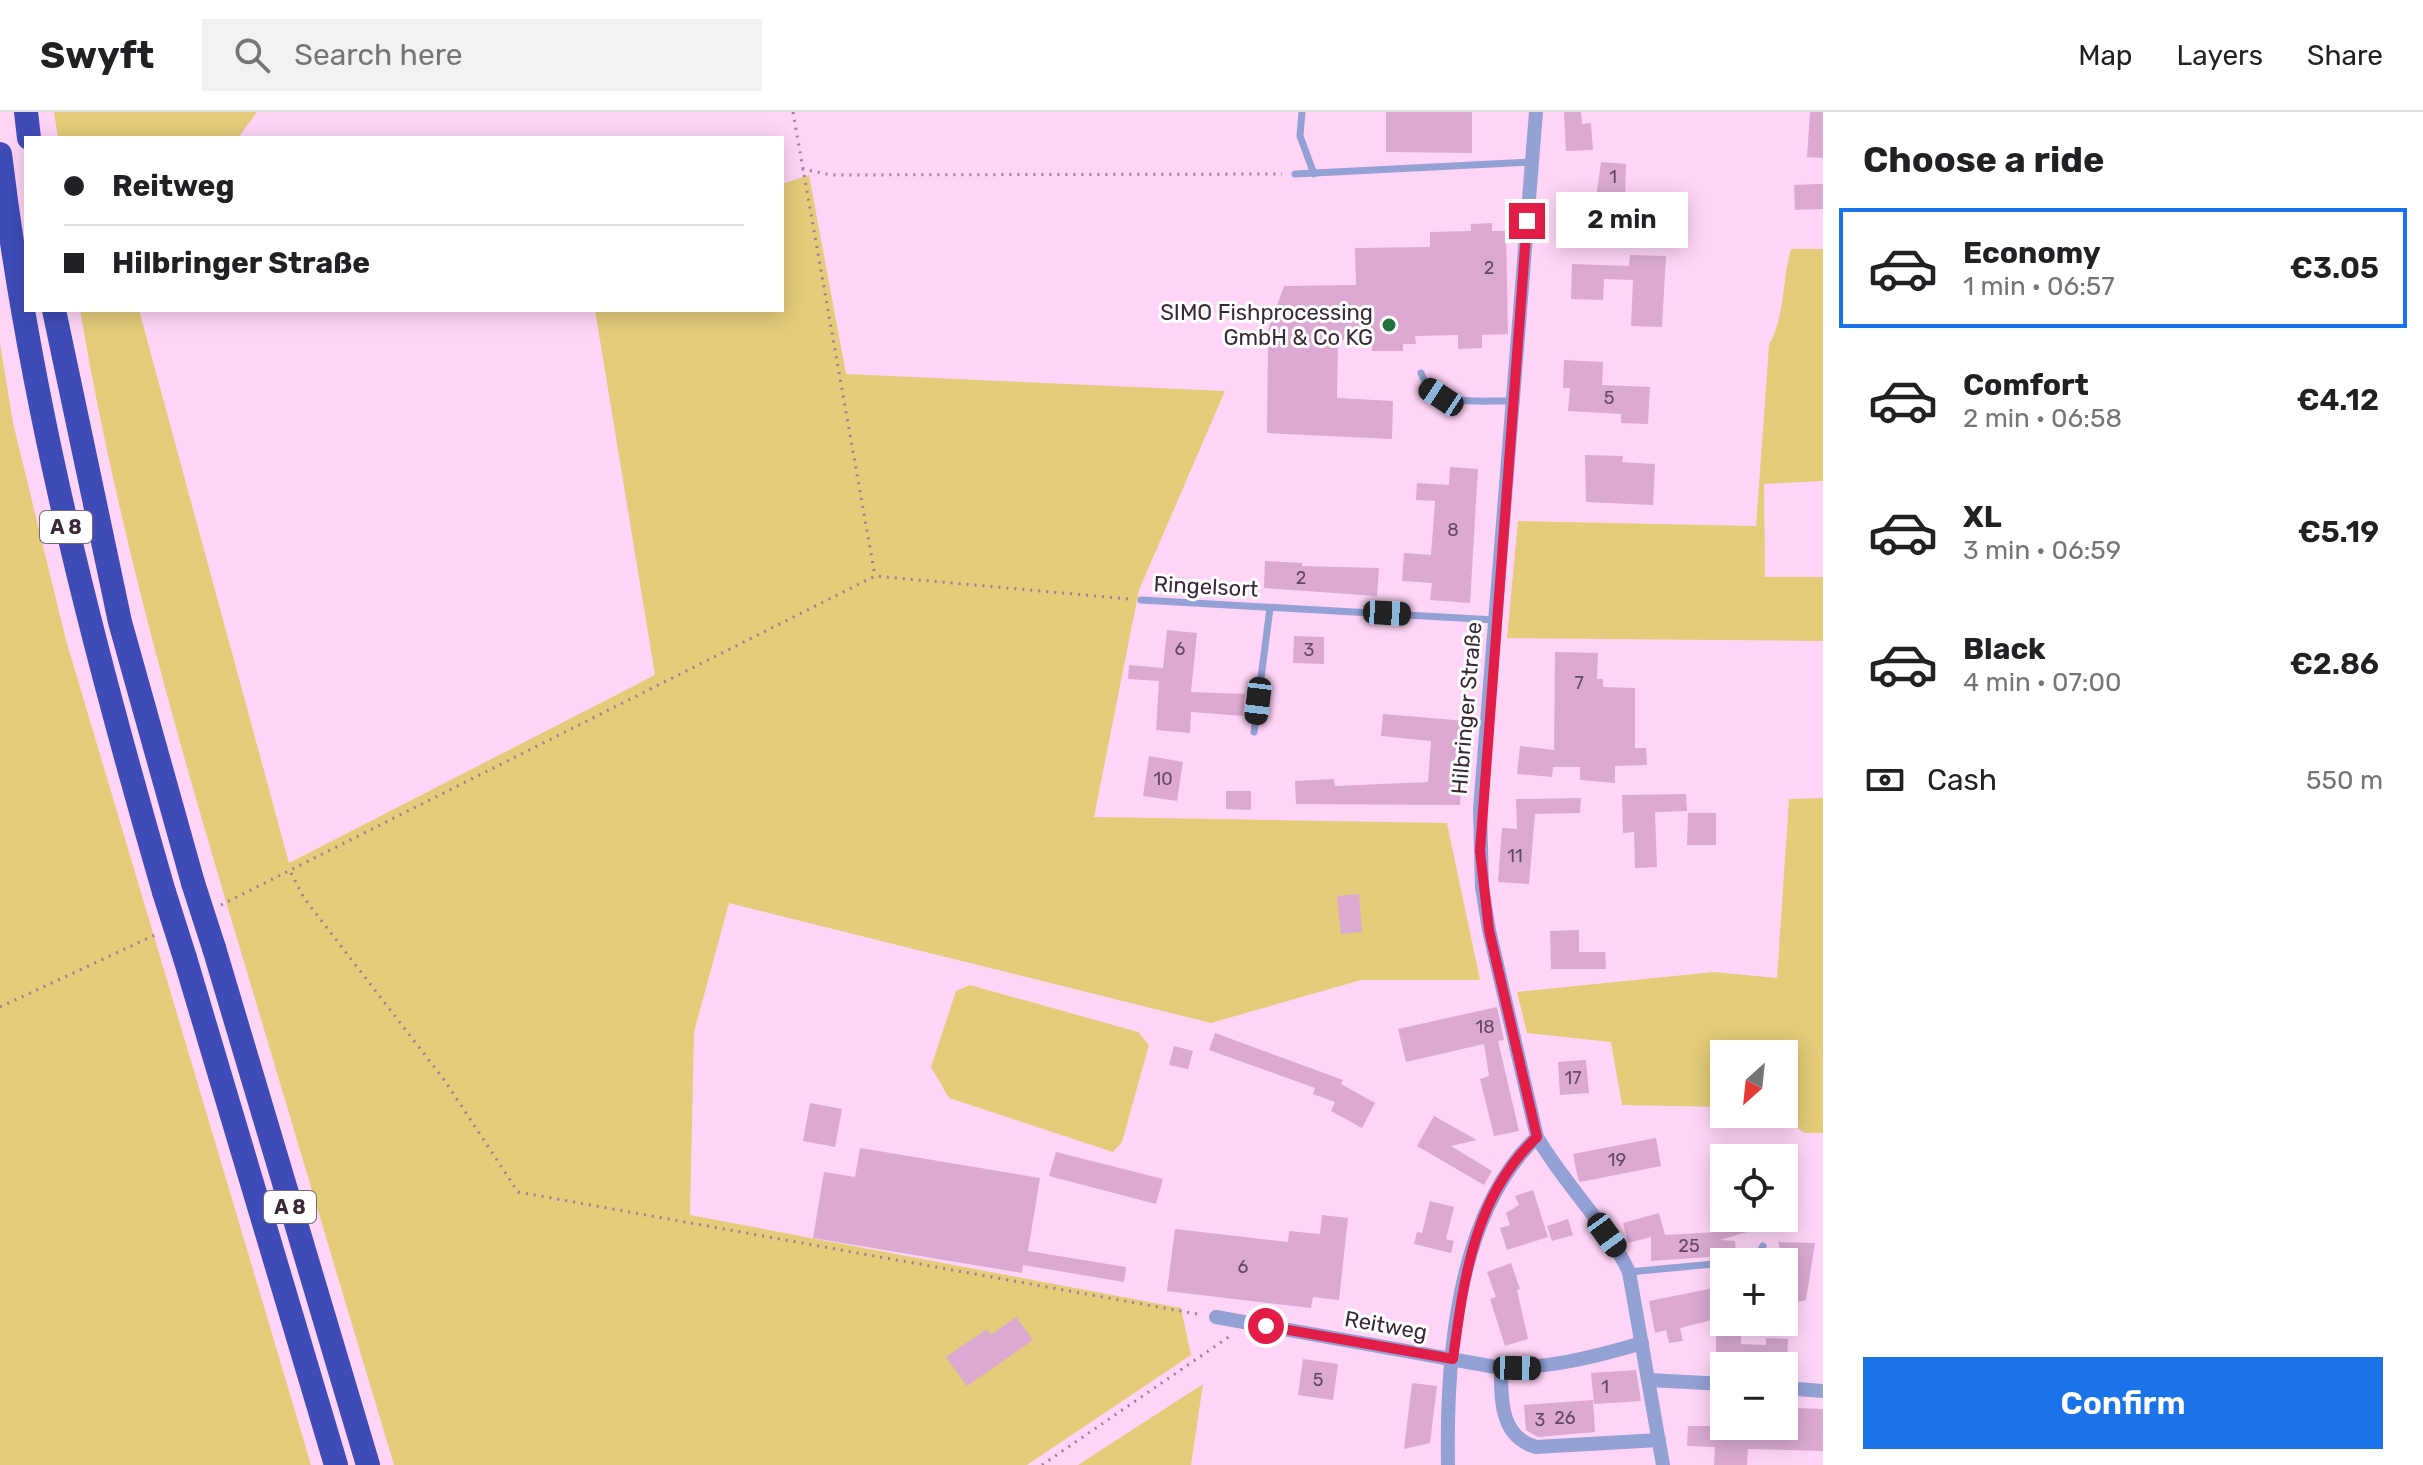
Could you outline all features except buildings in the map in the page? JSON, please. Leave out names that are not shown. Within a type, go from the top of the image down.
[{"type":"highway","points":[[26,112],[29,136]]},
{"type":"highway","name":"A 8","points":[[0,154],[21,299],[90,630],[164,892],[336,1465]]},
{"type":"highway","name":"A 8","points":[[54,312],[120,622],[193,883],[368,1465]]},
{"type":"street","name":"Hilbringer Straße","points":[[1536,112],[1480,809],[1482,887],[1537,1137],[1555,1169],[1620,1251],[1629,1272],[1663,1465]]},
{"type":"street","points":[[1448,1465],[1453,1359],[1463,1291],[1478,1227],[1509,1167],[1537,1137]]},
{"type":"street","name":"Reitweg","points":[[1216,1317],[1501,1368],[1534,1368],[1565,1363],[1642,1343]]},
{"type":"street","points":[[1501,1368],[1501,1399],[1506,1420],[1523,1444],[1536,1447],[1659,1440]]},
{"type":"street","points":[[1649,1380],[1710,1383]]},
{"type":"street","points":[[1798,1389],[1823,1391]]},
{"type":"lane","points":[[1302,112],[1300,136],[1314,174]]},
{"type":"lane","points":[[1295,174],[1532,162]]},
{"type":"lane","points":[[1421,373],[1427,388],[1441,397],[1513,401]]},
{"type":"lane","name":"Ringelsort","points":[[1141,600],[1495,620]]},
{"type":"lane","name":"Ringelsort","points":[[1254,732],[1270,608]]},
{"type":"lane","points":[[1629,1272],[1710,1264]]},
{"type":"path","points":[[793,112],[875,576]]},
{"type":"path","points":[[802,169],[832,175],[1295,174]]},
{"type":"path","points":[[211,910],[291,873],[528,748],[875,576],[1141,600]]},
{"type":"path","points":[[291,873],[304,898],[445,1081],[518,1192],[1216,1317]]},
{"type":"path","points":[[0,1007],[157,934]]},
{"type":"path","points":[[1042,1465],[1230,1337],[1243,1322]]},
{"type":"shaded area","points":[[54,112],[257,112],[239,136],[58,136]]},
{"type":"shaded area","points":[[809,175],[846,374],[1225,391],[1139,590],[1094,817],[1447,823],[1480,980],[1361,980],[1211,1023],[729,903],[694,1032],[690,1215],[1181,1308],[1191,1355],[1027,1465],[394,1465],[153,644],[113,477],[80,312],[140,312],[289,863],[655,675],[595,312],[784,312],[784,183]]},
{"type":"shaded area","points":[[1791,249],[1823,249],[1823,481],[1764,484],[1765,577],[1823,577],[1823,641],[1507,638],[1518,521],[1756,526],[1769,345],[1781,311]]},
{"type":"shaded area","points":[[0,343],[13,423],[66,640],[311,1465],[0,1465]]},
{"type":"shaded area","points":[[1823,798],[1823,1133],[1805,1133],[1798,1128],[1798,1040],[1710,1040],[1710,1107],[1622,1105],[1611,1042],[1527,1033],[1517,992],[1714,972],[1777,978],[1789,799]]},
{"type":"shaded area","points":[[970,985],[1138,1032],[1149,1045],[1122,1142],[1113,1152],[949,1098],[931,1067],[956,991]]},
{"type":"shaded area","points":[[1203,1384],[1191,1465],[1078,1465]]},
{"type":"place","name":"SIMO Fishprocessing GmbH & Co KG","points":[[1389,325]]},
{"type":"route","points":[[1266,1326],[1453,1359],[1463,1291],[1478,1227],[1509,1167],[1537,1137],[1489,930],[1480,851],[1480,809],[1527,221]]}]
